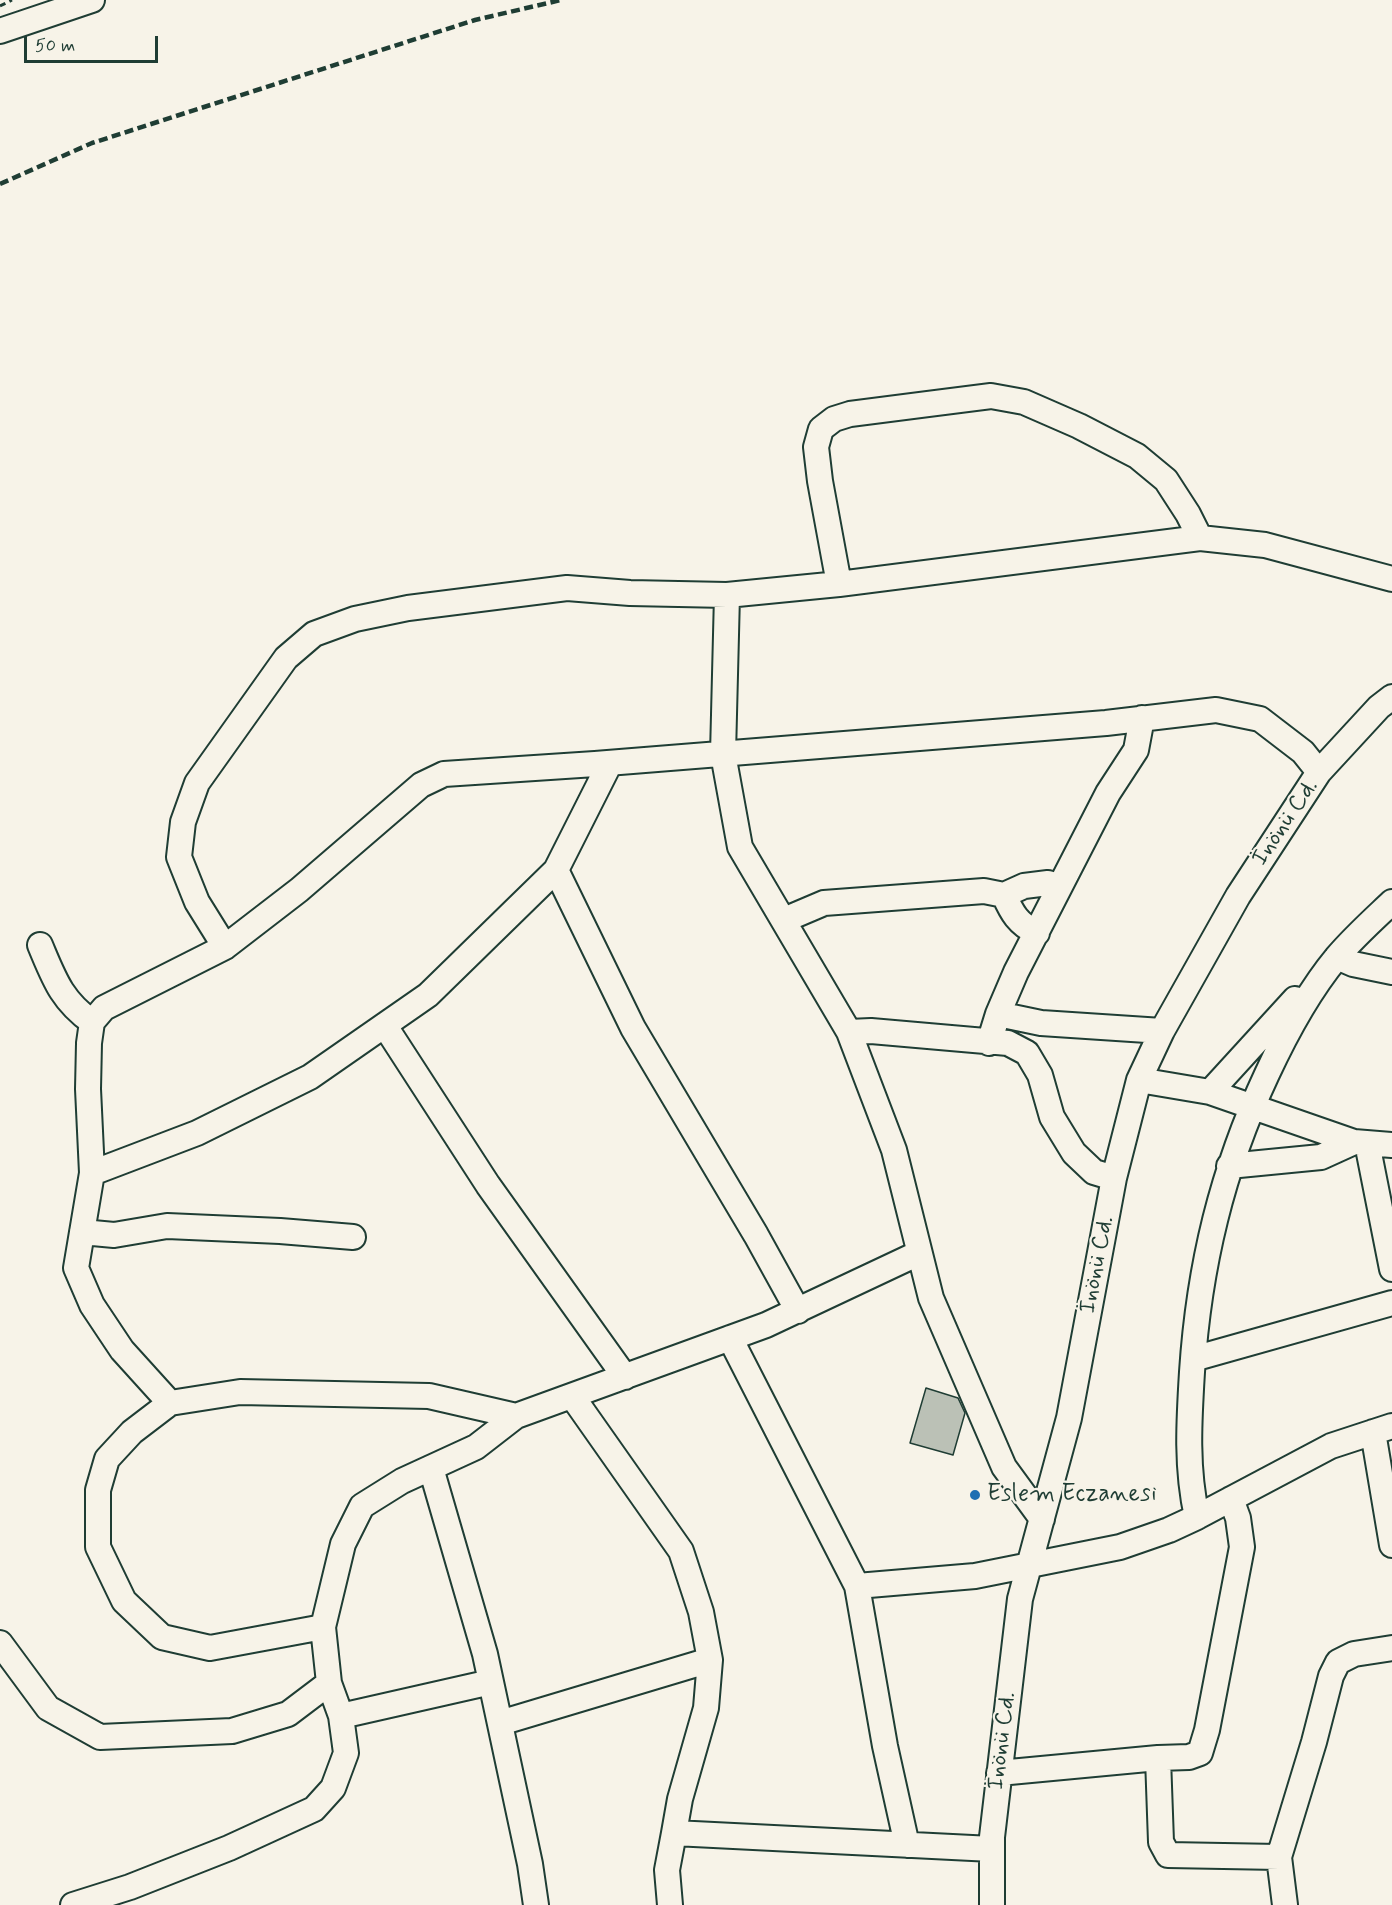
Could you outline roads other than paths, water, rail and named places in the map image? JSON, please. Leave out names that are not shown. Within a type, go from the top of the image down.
[{"type":"street","points":[[0,31],[92,0]]},
{"type":"street","points":[[839,584],[816,447],[821,429],[834,419],[850,414],[991,396],[1024,402],[1079,426],[1137,456],[1166,480],[1200,538]]},
{"type":"street","points":[[225,947],[197,902],[179,857],[183,822],[197,783],[286,658],[314,634],[355,619],[408,608],[567,588],[630,593],[727,595],[839,584],[1200,538],[1265,545],[1392,579]]},
{"type":"street","points":[[727,595],[723,754],[740,847],[849,1032],[894,1150],[931,1298],[1004,1467],[1042,1519]]},
{"type":"street","name":"İnönü Cd.","points":[[992,1905],[992,1849],[1020,1599],[1069,1418],[1114,1178],[1139,1080],[1162,1031],[1238,896],[1319,772],[1379,707],[1392,697]]},
{"type":"street","points":[[170,1403],[122,1350],[92,1305],[76,1268],[92,1173],[88,1089],[92,1022],[104,1008],[225,947],[299,890],[421,786],[444,774],[723,754],[1216,710],[1260,719],[1303,752],[1319,772]]},
{"type":"street","points":[[989,1043],[998,1014],[1016,972],[1108,793],[1136,750],[1142,718]]},
{"type":"street","points":[[92,1173],[197,1133],[310,1077],[428,995],[556,870],[610,763]]},
{"type":"street","points":[[556,870],[633,1028],[756,1235],[798,1311]]},
{"type":"street","points":[[783,920],[824,903],[984,891],[1004,895],[1024,886],[1048,883],[1059,887]]},
{"type":"street","points":[[1004,895],[1013,916],[1024,927],[1036,933]]},
{"type":"street","points":[[1197,1517],[1192,1495],[1188,1447],[1196,1322],[1207,1251],[1229,1166],[1251,1107],[1288,1031],[1337,957],[1392,902]]},
{"type":"street","points":[[40,945],[58,986],[74,1009],[92,1022]]},
{"type":"street","points":[[1337,957],[1353,964],[1392,972]]},
{"type":"street","points":[[1210,1092],[1295,998],[1318,983]]},
{"type":"street","points":[[998,1014],[1041,1023],[1162,1031]]},
{"type":"street","points":[[385,1026],[488,1185],[625,1377]]},
{"type":"street","points":[[849,1032],[871,1031],[1008,1043],[1027,1053],[1040,1075],[1052,1117],[1074,1153],[1094,1172],[1114,1178]]},
{"type":"street","points":[[1240,1058],[1266,1075]]},
{"type":"street","points":[[1139,1080],[1210,1092],[1360,1143],[1392,1145]]},
{"type":"street","points":[[1229,1166],[1321,1157],[1360,1143]]},
{"type":"street","points":[[1360,1143],[1392,1269]]},
{"type":"street","points":[[82,1232],[114,1235],[167,1226],[353,1237]]},
{"type":"street","points":[[72,1905],[130,1887],[229,1848],[314,1809],[333,1788],[346,1753],[341,1716],[329,1683],[323,1627],[343,1544],[362,1506],[402,1481],[476,1447],[516,1416],[798,1311],[920,1253]]},
{"type":"street","points":[[1193,1359],[1392,1303]]},
{"type":"street","points":[[730,1338],[857,1586],[885,1746],[907,1845]]},
{"type":"street","points":[[323,1627],[210,1648],[162,1637],[124,1601],[98,1546],[98,1490],[107,1459],[132,1432],[170,1403],[240,1392],[429,1396],[516,1416]]},
{"type":"street","points":[[572,1396],[681,1551],[701,1612],[710,1660],[706,1708],[680,1799],[667,1870],[670,1905]]},
{"type":"street","points":[[857,1586],[975,1576],[1120,1547],[1169,1530],[1197,1517],[1331,1446],[1383,1429],[1392,1545]]},
{"type":"street","points":[[431,1468],[485,1654],[530,1864],[536,1905]]},
{"type":"street","points":[[999,1773],[1189,1757],[1200,1753],[1207,1730],[1242,1547],[1238,1518],[1231,1499]]},
{"type":"street","points":[[0,1643],[48,1708],[100,1737],[232,1731],[288,1714],[329,1683]]},
{"type":"street","points":[[1285,1905],[1279,1857],[1314,1742],[1331,1676],[1338,1662],[1354,1654],[1392,1648]]},
{"type":"street","points":[[500,1723],[710,1660]]},
{"type":"street","points":[[341,1716],[491,1683]]},
{"type":"street","points":[[1158,1758],[1161,1842],[1168,1855],[1279,1857]]},
{"type":"street","points":[[674,1833],[992,1849]]},
{"type":"railway","points":[[0,184],[92,143],[475,20],[561,0]]},
{"type":"place","name":"Eslem Eczanesi","points":[[975,1495]]}]
